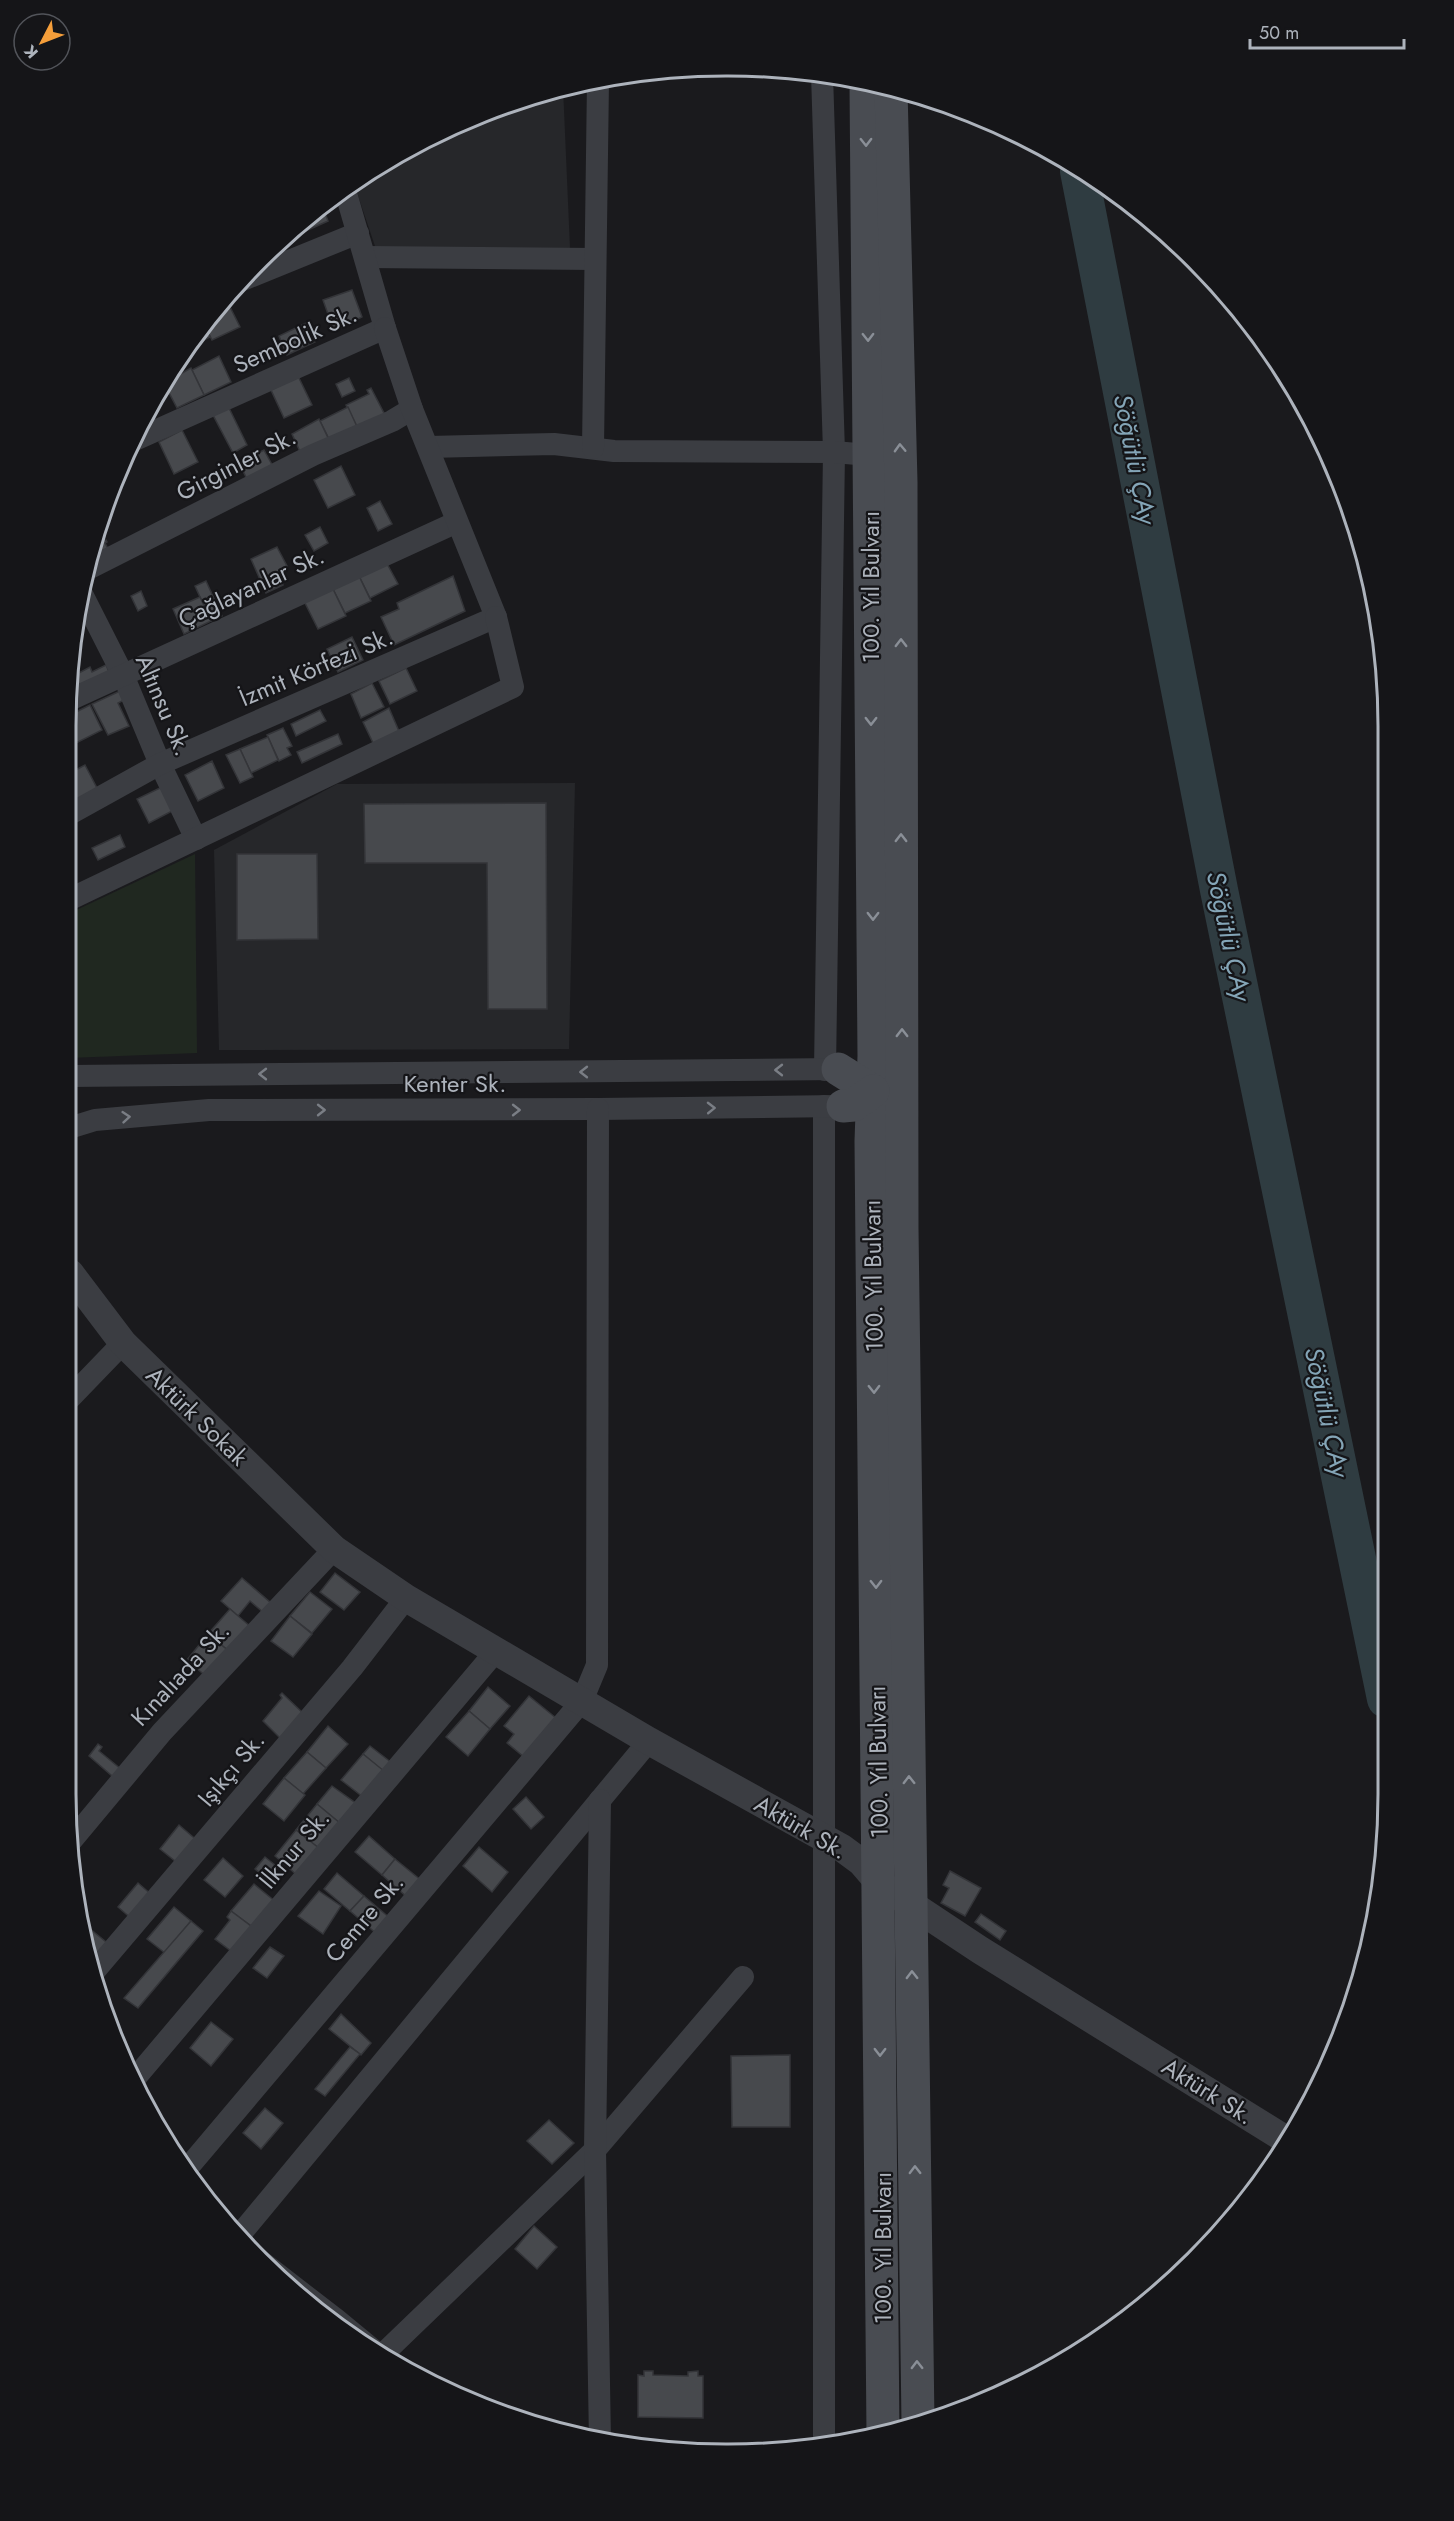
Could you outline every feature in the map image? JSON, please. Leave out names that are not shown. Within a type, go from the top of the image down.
[{"type":"main road","name":"100. Yıl Bulvarı","points":[[866,92],[869,455],[911,1903],[918,2415]]},
{"type":"main road","name":"100. Yıl Bulvarı","points":[[883,2425],[871,1142],[887,1091],[901,494],[891,98]]},
{"type":"main road","points":[[831,1069],[887,1091]]},
{"type":"main road","points":[[833,1106],[854,1106],[887,1091]]},
{"type":"street","points":[[822,84],[834,452],[831,1069]]},
{"type":"street","points":[[592,448],[598,90]]},
{"type":"street","name":"Sembolik Sk.","points":[[146,435],[385,328],[348,199]]},
{"type":"street","points":[[262,272],[358,233]]},
{"type":"street","points":[[365,257],[595,260]]},
{"type":"street","points":[[76,896],[513,687],[496,617],[412,409],[385,328]]},
{"type":"street","name":"Girginler Sk.","points":[[98,564],[313,455],[392,421],[412,409]]},
{"type":"street","points":[[429,447],[554,444],[614,451],[834,452],[869,455]]},
{"type":"street","name":"Çağlayanlar Sk.","points":[[77,697],[457,522]]},
{"type":"street","name":"Altınsu Sk.","points":[[88,606],[123,675],[160,764],[196,839]]},
{"type":"street","name":"İzmit Körfezi Sk.","points":[[76,811],[160,764],[496,617]]},
{"type":"street","name":"Kenter Sk.","points":[[76,1076],[831,1069]]},
{"type":"street","points":[[824,2437],[823,1838],[833,1106]]},
{"type":"street","name":"Kenter Sk.","points":[[76,1126],[94,1120],[209,1110],[833,1106]]},
{"type":"street","name":"Cemre Sk.","points":[[192,2163],[582,1701],[597,1665],[598,1109]]},
{"type":"street","name":"Aktürk Sokak","points":[[76,1283],[123,1343],[334,1549]]},
{"type":"street","points":[[76,1392],[123,1343]]},
{"type":"street","name":"Aktürk Sk.","points":[[334,1549],[406,1598],[649,1741],[823,1838],[861,1862],[879,1883],[980,1950],[1280,2135]]},
{"type":"street","name":"Kınalıada Sk.","points":[[78,1833],[162,1732],[334,1549]]},
{"type":"street","name":"Işıkçı Sk.","points":[[100,1965],[344,1677],[406,1598]]},
{"type":"street","name":"İlknur Sk.","points":[[140,2073],[496,1651]]},
{"type":"street","points":[[244,2230],[649,1741]]},
{"type":"street","points":[[600,1800],[595,2150],[600,2432]]},
{"type":"street","points":[[389,2349],[595,2150],[742,1977]]},
{"type":"shaded area","points":[[563,98],[570,248],[376,249],[357,193],[402,164],[478,126]]},
{"type":"shaded area","points":[[575,783],[569,1049],[219,1050],[214,850],[337,784]]},
{"type":"shaded area","points":[[195,854],[197,1053],[76,1058],[76,910]]},
{"type":"building","points":[[326,215],[328,221],[308,230]]},
{"type":"building","points":[[352,290],[362,317],[334,331],[323,300]]},
{"type":"building","points":[[230,307],[240,327],[212,340],[209,334]]},
{"type":"building","points":[[306,323],[315,342],[287,355],[279,336]]},
{"type":"building","points":[[219,356],[231,382],[204,395],[192,370]]},
{"type":"building","points":[[191,368],[204,395],[177,408],[169,393],[182,373]]},
{"type":"building","points":[[298,376],[312,405],[284,418],[271,390]]},
{"type":"building","points":[[349,378],[355,391],[342,397],[336,384]]},
{"type":"building","points":[[371,388],[387,419],[359,431],[346,405],[369,394],[367,390]]},
{"type":"building","points":[[348,407],[359,431],[332,445],[320,421]]},
{"type":"building","points":[[229,408],[247,445],[233,453],[213,415]]},
{"type":"building","points":[[319,419],[331,444],[303,458],[292,434]]},
{"type":"building","points":[[182,430],[198,462],[174,474],[159,442]]},
{"type":"building","points":[[264,450],[276,472],[250,485],[239,463]]},
{"type":"building","points":[[341,466],[355,495],[328,508],[314,480]]},
{"type":"building","points":[[380,501],[392,524],[378,531],[367,508]]},
{"type":"building","points":[[320,527],[328,543],[314,551],[305,535]]},
{"type":"building","points":[[106,540],[105,543],[111,555],[98,561]]},
{"type":"building","points":[[277,547],[287,566],[280,570],[283,585],[266,593],[251,559]]},
{"type":"building","points":[[385,560],[398,584],[370,598],[358,574]]},
{"type":"building","points":[[358,574],[371,601],[345,613],[332,587]]},
{"type":"building","points":[[453,576],[465,611],[394,645],[381,617],[399,609],[397,603]]},
{"type":"building","points":[[206,581],[222,616],[211,621],[195,586]]},
{"type":"building","points":[[332,587],[346,616],[318,629],[304,601]]},
{"type":"building","points":[[141,591],[147,606],[138,611],[131,596]]},
{"type":"building","points":[[200,597],[211,621],[184,634],[173,609]]},
{"type":"building","points":[[352,637],[363,660],[338,672],[327,649]]},
{"type":"building","points":[[106,665],[109,672],[80,687],[79,673],[90,667],[92,672]]},
{"type":"building","points":[[406,668],[417,691],[390,704],[379,681]]},
{"type":"building","points":[[372,683],[384,707],[361,718],[351,694]]},
{"type":"building","points":[[120,691],[124,700],[118,703],[129,726],[108,735],[92,704]]},
{"type":"building","points":[[90,705],[102,730],[76,743],[76,727],[77,712]]},
{"type":"building","points":[[389,708],[401,736],[376,749],[363,722]]},
{"type":"building","points":[[320,710],[326,721],[296,736],[291,724]]},
{"type":"building","points":[[283,728],[292,746],[287,748],[291,755],[279,761],[267,735]]},
{"type":"building","points":[[338,734],[342,744],[302,763],[297,752]]},
{"type":"building","points":[[268,737],[278,760],[251,773],[240,749]]},
{"type":"building","points":[[240,749],[253,777],[240,783],[226,755]]},
{"type":"building","points":[[212,761],[224,788],[198,801],[185,775]]},
{"type":"building","points":[[85,765],[98,790],[76,801],[76,770]]},
{"type":"building","points":[[164,786],[176,809],[149,823],[137,799]]},
{"type":"building","points":[[546,803],[547,1009],[488,1009],[487,863],[365,863],[364,804]]},
{"type":"building","points":[[120,835],[125,847],[98,860],[92,848]]},
{"type":"building","points":[[237,854],[317,854],[318,939],[237,940]]},
{"type":"building","points":[[335,1573],[360,1592],[344,1610],[320,1592]]},
{"type":"building","points":[[242,1578],[271,1603],[264,1613],[250,1601],[238,1616],[221,1601]]},
{"type":"building","points":[[310,1592],[332,1609],[312,1633],[290,1616]]},
{"type":"building","points":[[230,1609],[251,1627],[230,1652],[208,1634]]},
{"type":"building","points":[[290,1616],[312,1634],[293,1657],[271,1641]]},
{"type":"building","points":[[208,1634],[230,1652],[208,1678],[187,1660]]},
{"type":"building","points":[[488,1687],[510,1706],[490,1729],[469,1711]]},
{"type":"building","points":[[282,1693],[305,1715],[283,1741],[263,1721],[282,1698],[280,1695]]},
{"type":"building","points":[[529,1696],[556,1718],[524,1757],[507,1743],[514,1734],[504,1726]]},
{"type":"building","points":[[469,1711],[490,1729],[468,1756],[446,1737]]},
{"type":"building","points":[[328,1726],[348,1744],[326,1768],[307,1752]]},
{"type":"building","points":[[98,1744],[102,1747],[99,1751],[122,1770],[119,1782],[89,1756]]},
{"type":"building","points":[[370,1746],[392,1763],[384,1772],[363,1754]]},
{"type":"building","points":[[307,1752],[326,1768],[303,1794],[284,1778]]},
{"type":"building","points":[[363,1754],[384,1771],[363,1797],[341,1780]]},
{"type":"building","points":[[284,1778],[305,1795],[284,1821],[263,1804]]},
{"type":"building","points":[[332,1786],[357,1804],[341,1824],[317,1804]]},
{"type":"building","points":[[526,1797],[544,1817],[531,1829],[513,1809]]},
{"type":"building","points":[[317,1804],[341,1824],[320,1849],[296,1830]]},
{"type":"building","points":[[179,1825],[200,1843],[180,1865],[160,1849]]},
{"type":"building","points":[[296,1830],[320,1849],[298,1876],[275,1856]]},
{"type":"building","points":[[369,1836],[395,1859],[382,1875],[355,1852]]},
{"type":"building","points":[[479,1847],[508,1872],[492,1892],[463,1866]]},
{"type":"building","points":[[265,1857],[275,1865],[265,1877],[255,1869]]},
{"type":"building","points":[[223,1858],[243,1876],[225,1897],[204,1880]]},
{"type":"building","points":[[395,1859],[422,1881],[408,1898],[382,1875]]},
{"type":"building","points":[[950,1871],[981,1888],[965,1916],[941,1903],[949,1888],[943,1885]]},
{"type":"building","points":[[337,1873],[364,1896],[350,1911],[324,1889]]},
{"type":"building","points":[[138,1883],[153,1896],[133,1920],[118,1907]]},
{"type":"building","points":[[254,1884],[276,1902],[255,1929],[231,1911]]},
{"type":"building","points":[[319,1891],[341,1906],[323,1934],[298,1916]]},
{"type":"building","points":[[364,1896],[391,1919],[378,1935],[350,1911]]},
{"type":"building","points":[[174,1907],[191,1921],[165,1953],[147,1939]]},
{"type":"building","points":[[231,1911],[255,1929],[235,1954],[215,1939],[230,1920],[227,1917]]},
{"type":"building","points":[[981,1914],[1006,1931],[1000,1940],[975,1922]]},
{"type":"building","points":[[191,1921],[203,1931],[138,2008],[124,1998]]},
{"type":"building","points":[[91,1930],[111,1946],[98,1960]]},
{"type":"building","points":[[270,1947],[284,1956],[267,1978],[253,1968]]},
{"type":"building","points":[[341,2014],[371,2043],[361,2055],[329,2029]]},
{"type":"building","points":[[211,2022],[233,2039],[211,2066],[190,2048]]},
{"type":"building","points":[[350,2047],[360,2054],[325,2096],[315,2089]]},
{"type":"building","points":[[790,2055],[790,2127],[732,2127],[731,2056]]},
{"type":"building","points":[[265,2108],[283,2123],[261,2149],[243,2133]]},
{"type":"building","points":[[549,2120],[574,2143],[552,2164],[527,2141]]},
{"type":"building","points":[[534,2226],[557,2247],[537,2269],[515,2249]]},
{"type":"building","points":[[644,2371],[653,2371],[653,2375],[688,2376],[688,2372],[698,2371],[698,2376],[703,2376],[703,2418],[638,2417],[638,2375],[644,2376]]},
{"type":"waterway","name":"Söğütlü ÇAy","points":[[1081,182],[1219,890],[1378,1660]]}]
